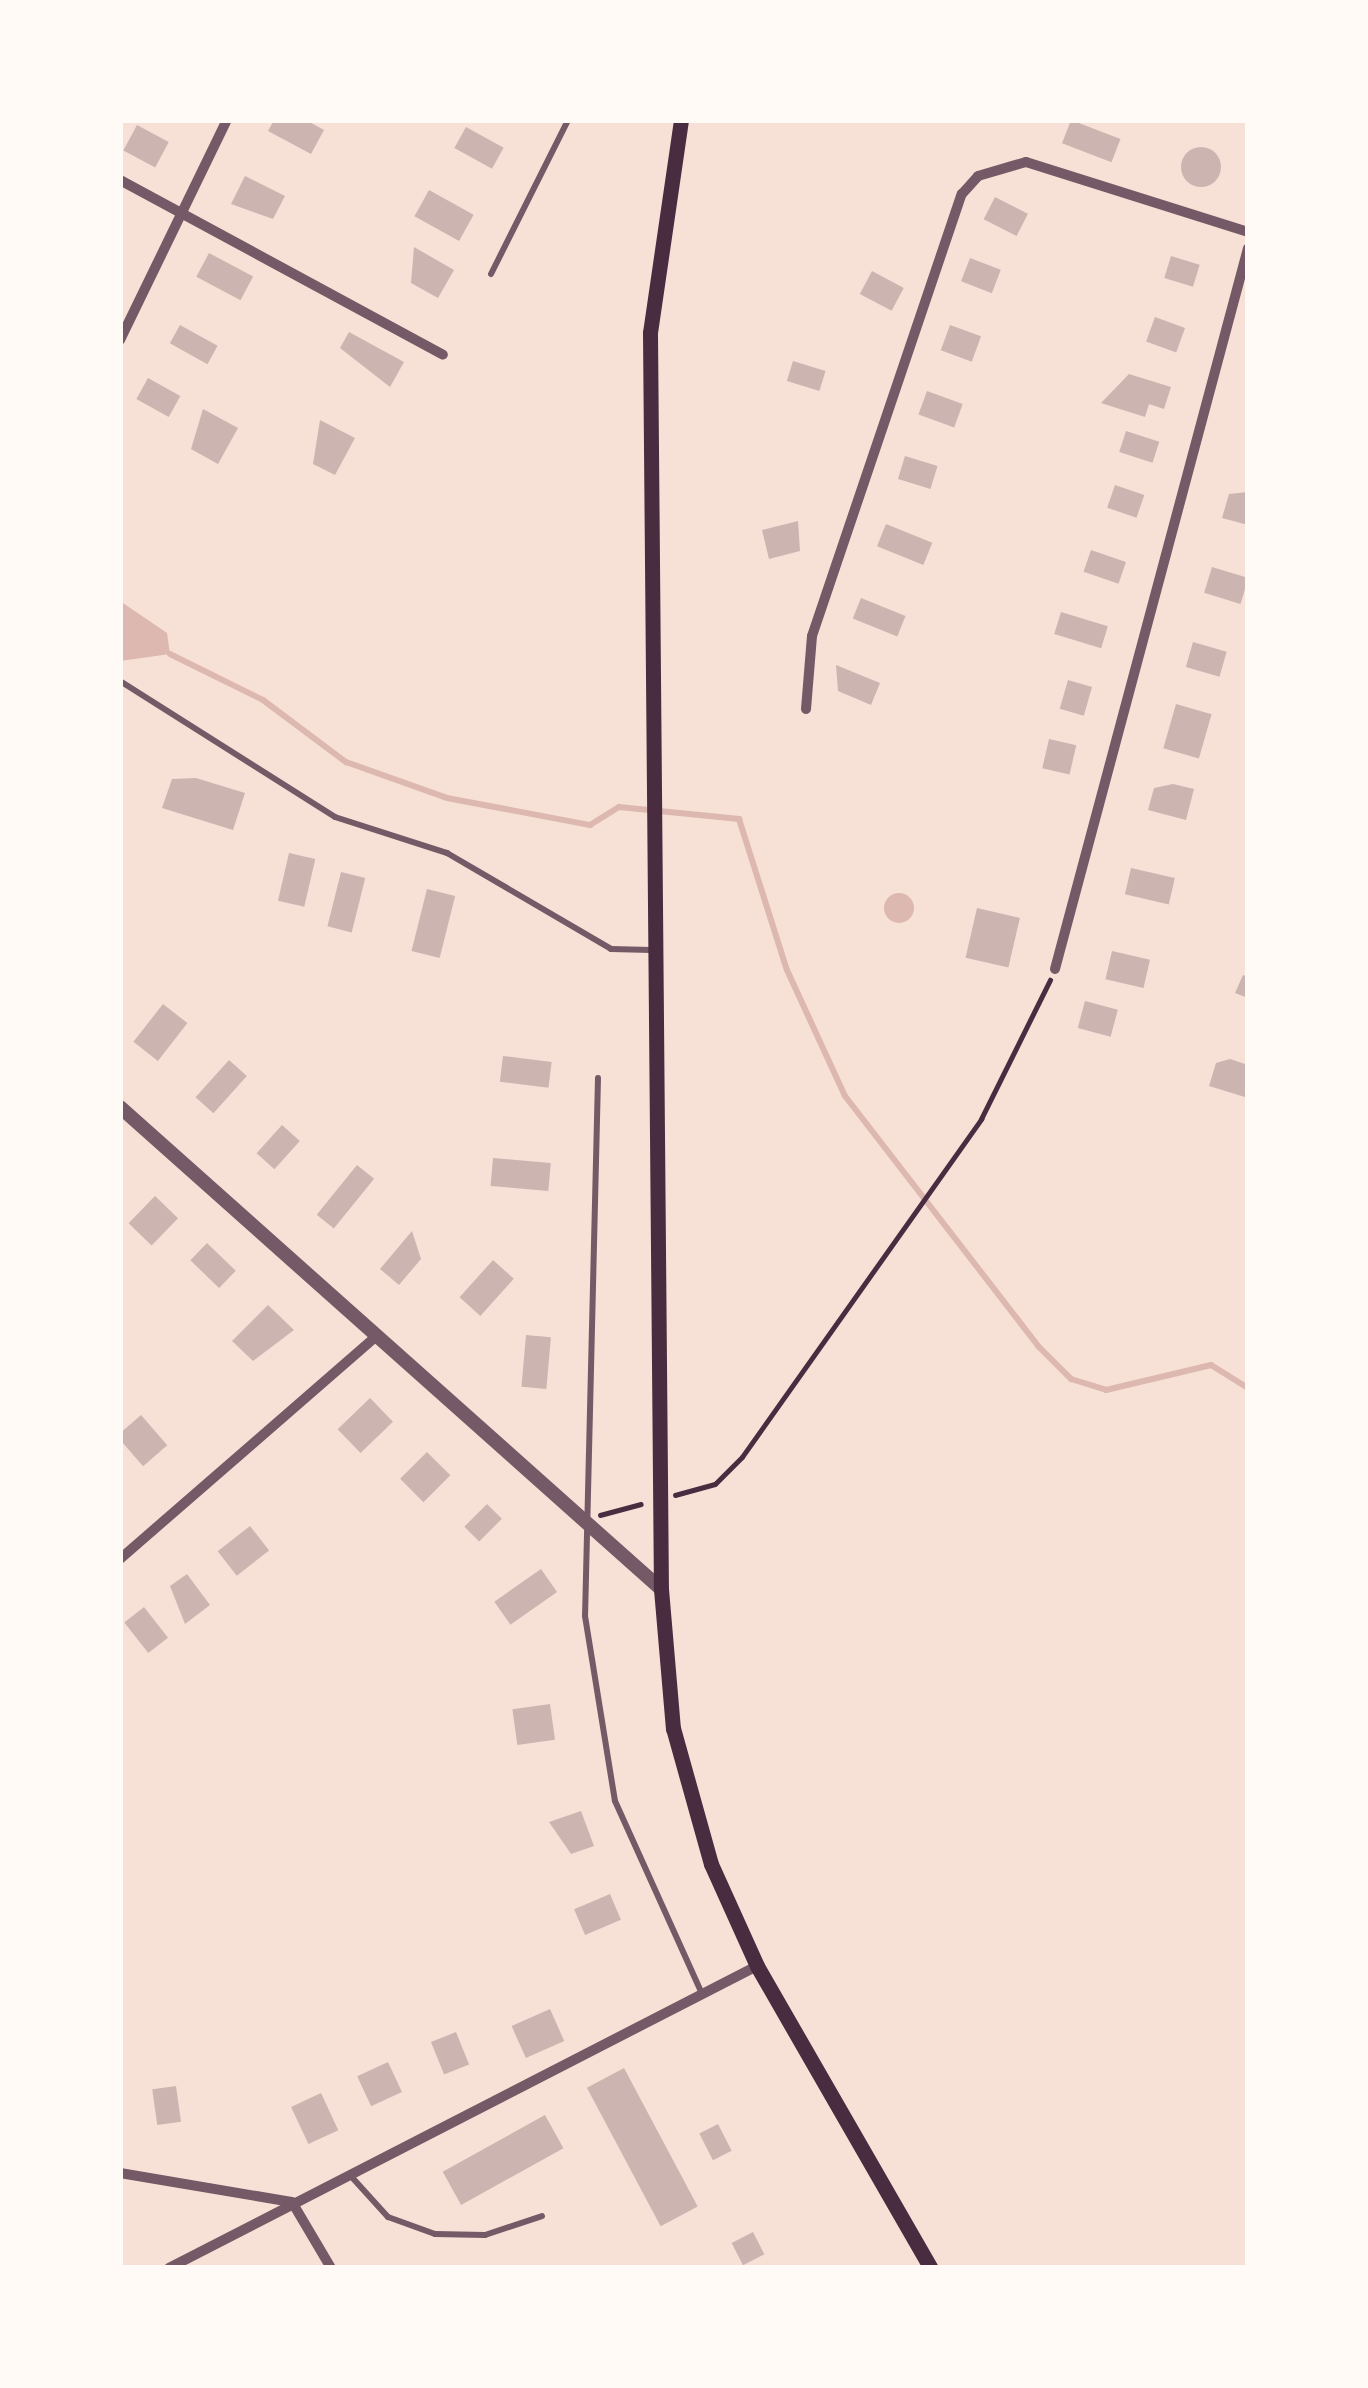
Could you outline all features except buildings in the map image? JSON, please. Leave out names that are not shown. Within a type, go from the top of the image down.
[{"type":"main road","points":[[681,120],[650,333],[661,1588],[688,1794],[757,1966],[931,2268]]},
{"type":"street","points":[[120,340],[227,120]]},
{"type":"street","points":[[806,709],[812,636],[962,194],[978,176],[1026,162],[1248,232]]},
{"type":"street","points":[[120,180],[442,355]]},
{"type":"street","points":[[1055,969],[1248,248]]},
{"type":"street","points":[[120,1107],[661,1588]]},
{"type":"street","points":[[120,1559],[375,1337]]},
{"type":"street","points":[[170,2268],[757,1966]]},
{"type":"street","points":[[120,2173],[292,2202],[331,2268]]},
{"type":"lane","points":[[491,274],[568,120]]},
{"type":"lane","points":[[120,682],[335,817],[447,853],[611,949],[654,950]]},
{"type":"lane","points":[[598,1078],[583,1519],[585,1616],[615,1801],[702,1994]]},
{"type":"lane","points":[[349,2174],[388,2217],[435,2234],[485,2235],[542,2216]]},
{"type":"path","points":[[583,1519],[715,1484],[742,1457],[981,1119],[1055,969]]},
{"type":"shaded area","points":[[120,601],[167,633],[170,654],[120,661]]},
{"type":"shaded area","points":[[899,893],[914,908],[899,923],[884,908]]},
{"type":"waterway","points":[[170,654],[263,700],[346,762],[447,798],[590,825],[619,807],[739,819],[787,970],[845,1096],[1038,1346],[1071,1379],[1106,1390],[1211,1365],[1248,1388]]}]
